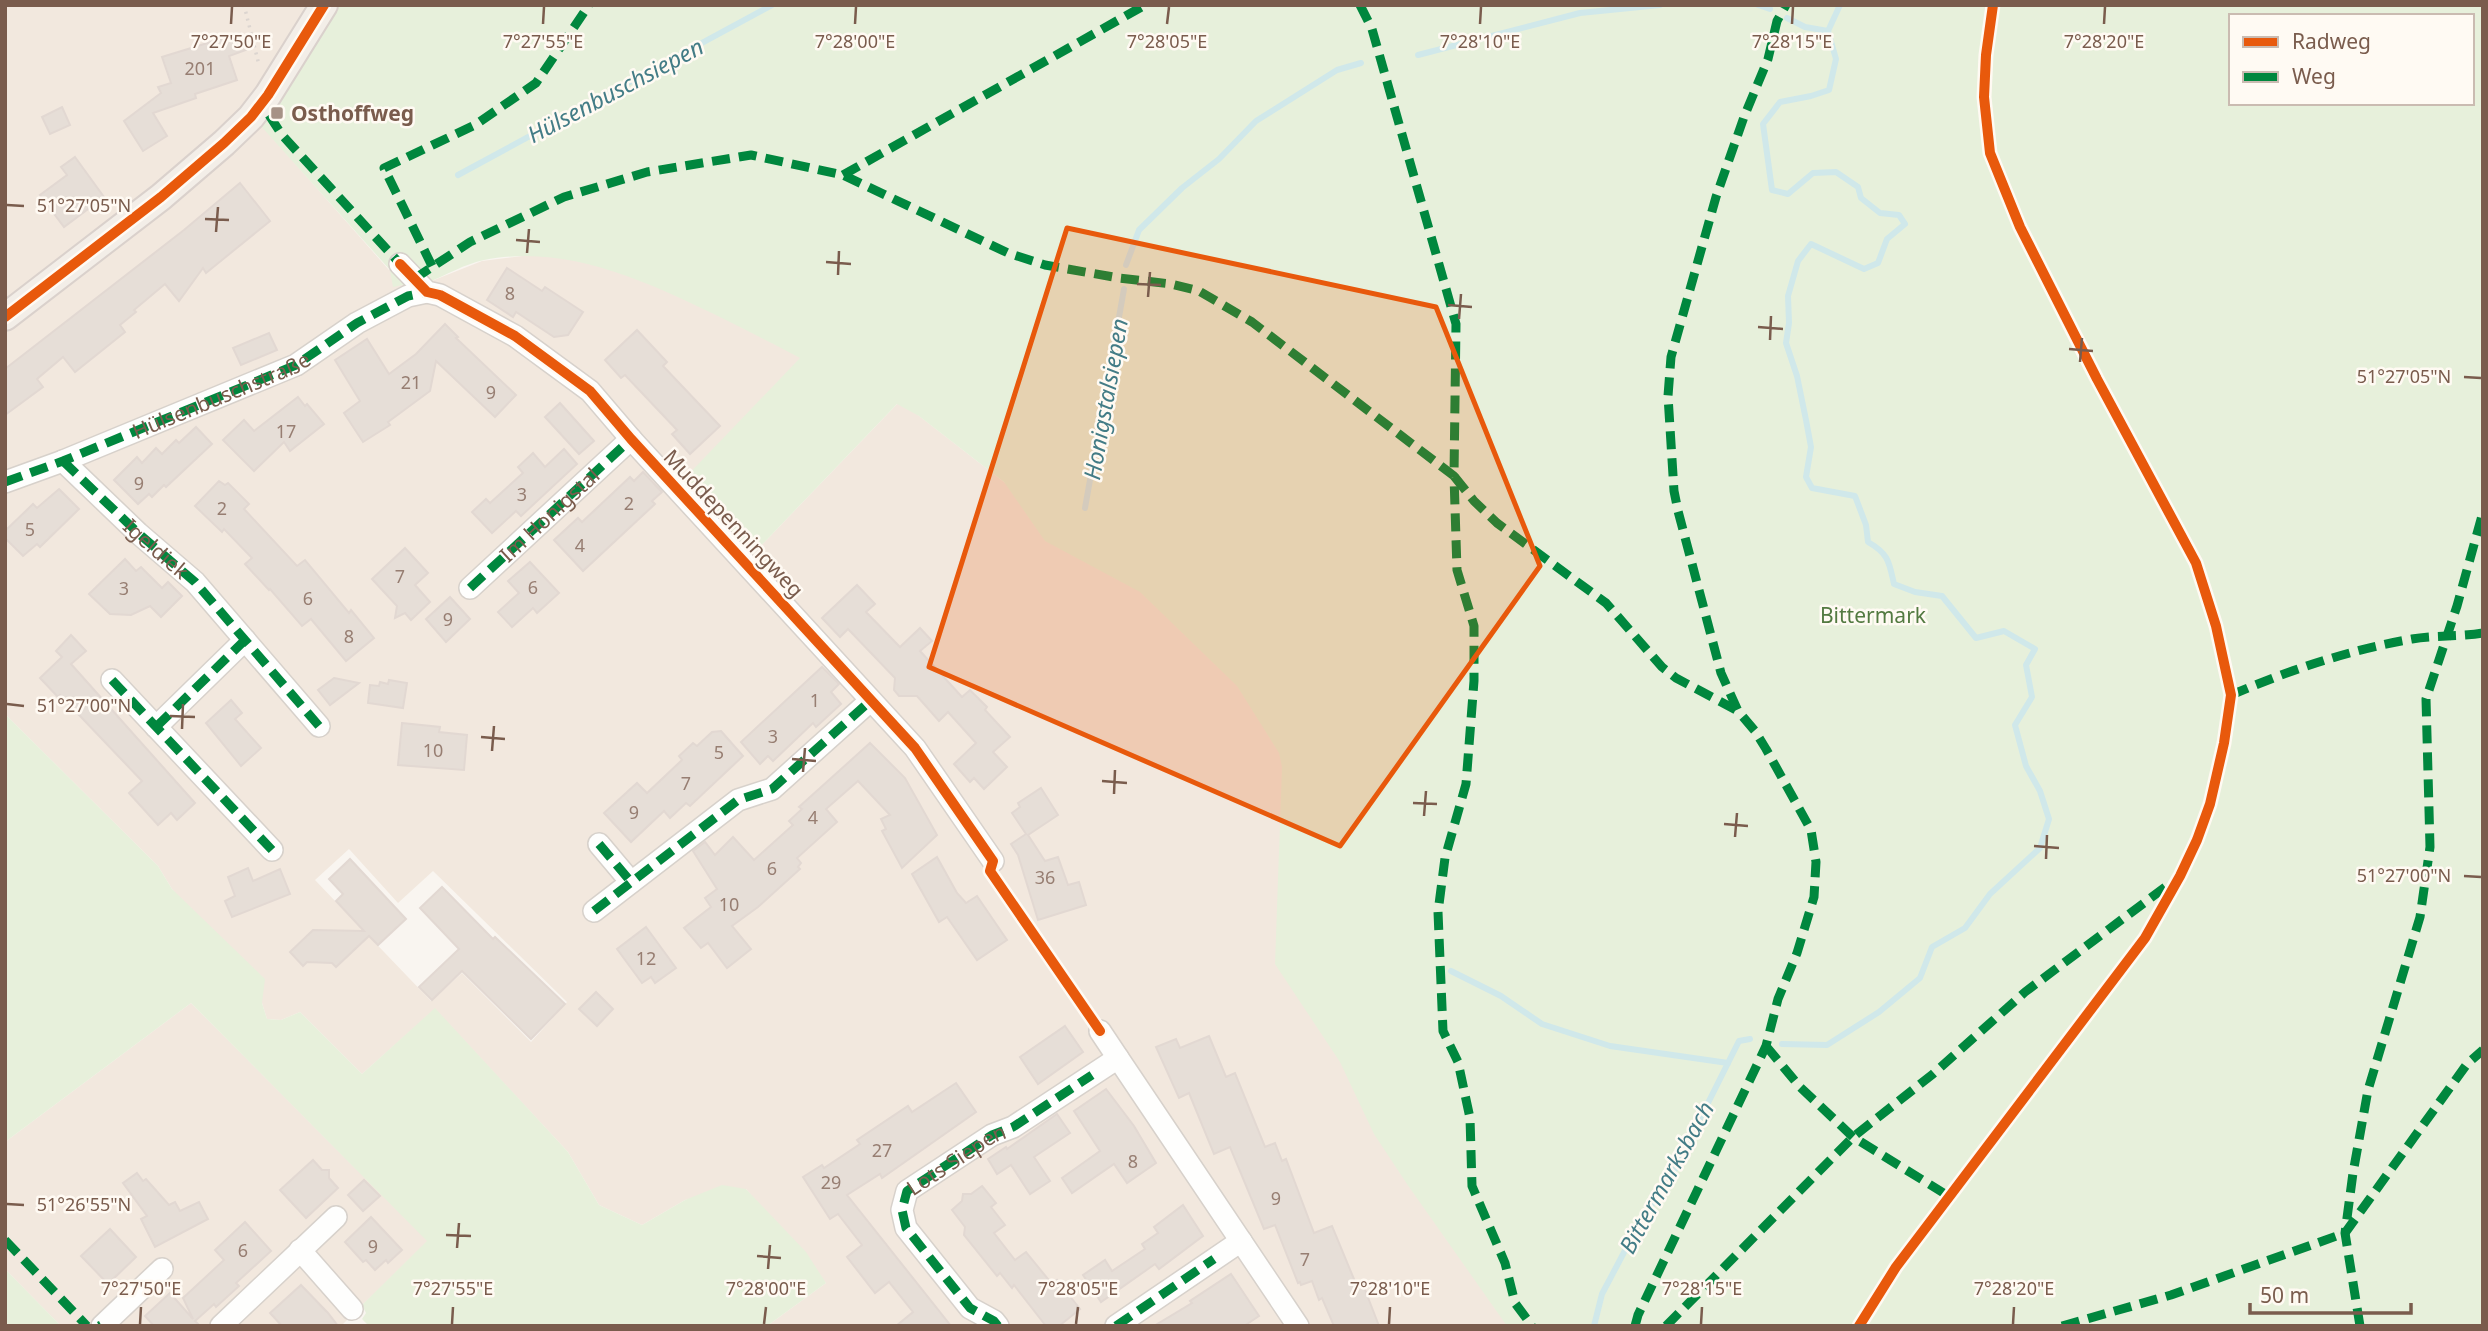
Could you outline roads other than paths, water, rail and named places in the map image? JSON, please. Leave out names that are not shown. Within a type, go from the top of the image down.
[{"type":"main road","points":[[5,317],[161,197],[251,117],[324,5]]},
{"type":"street","name":"Muddepenningweg","points":[[400,264],[427,292],[440,295],[515,335],[590,391],[915,748],[992,861]]},
{"type":"street","name":"Hülsenbuschstraße","points":[[5,482],[63,461],[296,365],[357,323],[408,296],[427,292]]},
{"type":"street","name":"Im Honigstal","points":[[470,589],[631,439]]},
{"type":"street","name":"Igeldiek","points":[[63,461],[138,533],[195,582],[319,726]]},
{"type":"street","points":[[156,727],[245,640]]},
{"type":"street","points":[[112,680],[272,850]]},
{"type":"street","points":[[594,911],[738,800],[772,789],[870,701]]},
{"type":"street","points":[[599,844],[631,882]]},
{"type":"street","points":[[1100,1031],[1298,1326]]},
{"type":"street","name":"Lots Siepen","points":[[998,1326],[970,1308],[906,1228],[902,1210],[907,1191],[992,1135],[1013,1127],[1118,1058]]},
{"type":"street","points":[[220,1326],[336,1217]]},
{"type":"street","points":[[1116,1326],[1241,1241]]},
{"type":"street","points":[[300,1250],[352,1309]]},
{"type":"street","points":[[101,1325],[162,1269]]},
{"type":"waterway","name":"Hülsenbuschsiepen","points":[[458,175],[772,5]]},
{"type":"waterway","name":"Honigstalsiepen","points":[[1418,55],[1580,13],[1660,5]]},
{"type":"waterway","name":"Honigstalsiepen","points":[[1758,5],[1770,9]]},
{"type":"waterway","name":"Bittermarksbach","points":[[1782,1044],[1827,1045],[1879,1012],[1920,978],[1932,947],[1965,928],[1990,894],[2040,848],[2049,819],[2040,791],[2026,766],[2015,725],[2032,697],[2026,665],[2035,649],[2004,631],[1976,638],[1942,596],[1915,592],[1894,584],[1887,559],[1868,542],[1866,525],[1855,496],[1812,488],[1806,477],[1811,447],[1797,376],[1786,343],[1789,323],[1788,296],[1798,261],[1811,244],[1864,269],[1878,263],[1887,239],[1905,224],[1899,215],[1880,213],[1861,198],[1858,187],[1836,172],[1813,173],[1788,194],[1772,190],[1763,124],[1780,102],[1829,90],[1836,59],[1828,31],[1840,5]]},
{"type":"waterway","name":"Honigstalsiepen","points":[[1787,18],[1805,27],[1828,31]]},
{"type":"waterway","name":"Honigstalsiepen","points":[[1126,265],[1139,230],[1182,188],[1219,159],[1256,121],[1337,70],[1361,63]]},
{"type":"waterway","name":"Honigstalsiepen","points":[[1085,508],[1124,289]]},
{"type":"waterway","points":[[1451,971],[1501,996],[1542,1024],[1610,1046],[1728,1063]]},
{"type":"waterway","name":"Bittermarksbach","points":[[1594,1326],[1602,1294],[1639,1224],[1674,1171],[1739,1041],[1750,1039]]},
{"type":"place","name":"Osthoffweg","points":[[277,113]]},
{"type":"park label","name":"Bittermark","points":[[1873,615]]}]
